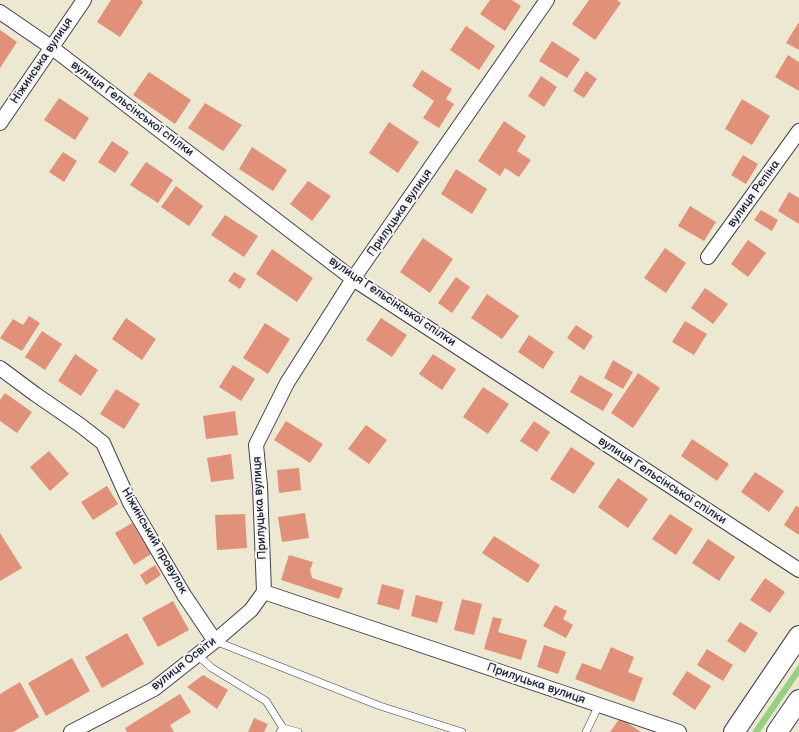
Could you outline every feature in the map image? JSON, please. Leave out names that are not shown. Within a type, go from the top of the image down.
[{"type":"main road","points":[[734,732],[799,636]]},
{"type":"main road","points":[[777,732],[799,700]]},
{"type":"street","name":"Ніжинська вулиця","points":[[0,123],[84,0]]},
{"type":"street","name":"Прилуцька вулиця","points":[[547,0],[353,279],[287,383],[256,445],[260,486],[264,592],[679,732]]},
{"type":"street","name":"вулиця Гельсінської спілки","points":[[0,12],[51,47],[353,279],[799,570]]},
{"type":"street","name":"вулиця Рєпіна","points":[[708,257],[799,131]]},
{"type":"street","name":"Ніжинський провулок","points":[[0,368],[103,443],[130,503],[180,589],[214,641]]},
{"type":"street","name":"вулиця Освіти","points":[[71,732],[154,689],[251,610],[264,592]]},
{"type":"lane","points":[[214,641],[380,706],[462,732]]},
{"type":"lane","points":[[197,655],[212,668],[266,701],[282,730],[298,732]]},
{"type":"lane","points":[[586,732],[599,705]]},
{"type":"green space","points":[[799,664],[799,675],[760,732],[752,732]]},
{"type":"building","points":[[111,0],[141,0],[143,2],[120,37],[97,22]]},
{"type":"building","points":[[490,0],[512,0],[521,6],[505,31],[480,14]]},
{"type":"building","points":[[589,0],[617,0],[621,3],[595,40],[572,24]]},
{"type":"building","points":[[799,22],[799,50],[786,43]]},
{"type":"building","points":[[466,26],[495,46],[479,70],[450,50]]},
{"type":"building","points":[[0,30],[17,42],[0,68]]},
{"type":"building","points":[[552,41],[580,59],[567,78],[539,61]]},
{"type":"building","points":[[788,55],[799,62],[799,91],[775,77]]},
{"type":"building","points":[[422,70],[452,89],[446,99],[454,104],[439,128],[423,118],[434,101],[412,86]]},
{"type":"building","points":[[586,71],[597,79],[584,98],[573,91]]},
{"type":"building","points":[[149,72],[191,100],[175,124],[133,95]]},
{"type":"building","points":[[541,76],[557,87],[544,107],[528,96]]},
{"type":"building","points":[[59,98],[89,118],[75,140],[44,120]]},
{"type":"building","points":[[742,99],[770,116],[752,145],[725,129]]},
{"type":"building","points":[[205,103],[242,125],[223,151],[188,128]]},
{"type":"building","points":[[504,121],[526,136],[517,151],[531,160],[519,177],[505,168],[500,176],[478,161]]},
{"type":"building","points":[[389,122],[419,142],[398,173],[369,153]]},
{"type":"building","points":[[112,141],[129,152],[115,173],[98,162]]},
{"type":"building","points":[[252,147],[287,170],[273,191],[239,169]]},
{"type":"building","points":[[63,152],[77,161],[64,182],[49,172]]},
{"type":"building","points":[[743,155],[758,164],[746,184],[731,175]]},
{"type":"building","points":[[146,162],[173,180],[158,203],[130,185]]},
{"type":"building","points":[[456,169],[487,189],[472,214],[441,194]]},
{"type":"building","points":[[308,181],[331,196],[312,221],[290,204]]},
{"type":"building","points":[[176,186],[203,206],[189,226],[161,207]]},
{"type":"building","points":[[789,192],[799,198],[799,224],[778,211]]},
{"type":"building","points":[[690,206],[716,222],[704,241],[678,226]]},
{"type":"building","points":[[761,210],[778,220],[772,231],[754,220]]},
{"type":"building","points":[[225,215],[258,236],[244,257],[211,235]]},
{"type":"building","points":[[423,238],[453,259],[430,293],[400,272]]},
{"type":"building","points":[[748,240],[766,253],[748,277],[731,264]]},
{"type":"building","points":[[665,248],[686,263],[666,293],[644,278]]},
{"type":"building","points":[[272,249],[313,278],[297,302],[256,274]]},
{"type":"building","points":[[234,272],[246,279],[240,289],[228,281]]},
{"type":"building","points":[[456,277],[470,287],[452,313],[438,303]]},
{"type":"building","points":[[705,288],[728,304],[713,324],[691,308]]},
{"type":"building","points":[[487,294],[519,316],[502,339],[471,318]]},
{"type":"building","points":[[29,316],[40,323],[22,351],[0,338],[13,319],[23,325]]},
{"type":"building","points":[[126,318],[156,339],[142,360],[112,339]]},
{"type":"building","points":[[381,318],[407,335],[392,357],[366,340]]},
{"type":"building","points":[[685,321],[707,334],[694,355],[672,342]]},
{"type":"building","points":[[265,323],[290,339],[268,374],[243,358]]},
{"type":"building","points":[[576,325],[593,336],[584,350],[567,338]]},
{"type":"building","points":[[42,331],[62,344],[45,370],[25,357]]},
{"type":"building","points":[[529,335],[554,352],[543,369],[518,352]]},
{"type":"building","points":[[75,354],[98,370],[81,396],[58,381]]},
{"type":"building","points":[[433,354],[456,369],[442,390],[419,374]]},
{"type":"building","points":[[613,360],[633,372],[623,389],[604,378]]},
{"type":"building","points":[[233,365],[255,379],[241,401],[219,387]]},
{"type":"building","points":[[638,373],[660,388],[633,428],[611,413]]},
{"type":"building","points":[[580,375],[613,394],[603,411],[570,392]]},
{"type":"building","points":[[483,387],[509,404],[488,434],[463,417]]},
{"type":"building","points":[[116,389],[140,404],[124,429],[100,414]]},
{"type":"building","points":[[5,393],[32,412],[17,433],[0,421],[0,400]]},
{"type":"building","points":[[235,411],[238,435],[206,439],[203,416]]},
{"type":"building","points":[[286,421],[323,444],[310,463],[274,440]]},
{"type":"building","points":[[534,421],[550,432],[537,452],[520,441]]},
{"type":"building","points":[[366,425],[387,440],[369,464],[348,449]]},
{"type":"building","points":[[692,439],[729,464],[717,481],[681,456]]},
{"type":"building","points":[[571,447],[595,463],[574,494],[550,479]]},
{"type":"building","points":[[49,451],[69,474],[50,491],[30,467]]},
{"type":"building","points":[[231,454],[234,479],[211,482],[207,458]]},
{"type":"building","points":[[299,468],[301,490],[279,493],[277,470]]},
{"type":"building","points":[[755,472],[784,491],[769,512],[741,492]]},
{"type":"building","points":[[618,478],[648,499],[628,528],[598,507]]},
{"type":"building","points":[[107,486],[118,504],[93,520],[81,502]]},
{"type":"building","points":[[796,506],[799,507],[799,535],[784,525]]},
{"type":"building","points":[[305,513],[309,538],[282,542],[278,517]]},
{"type":"building","points":[[245,514],[247,548],[217,550],[215,515]]},
{"type":"building","points":[[670,514],[693,529],[676,555],[652,539]]},
{"type":"building","points":[[132,523],[151,554],[134,565],[115,533]]},
{"type":"building","points":[[0,533],[22,568],[0,581]]},
{"type":"building","points":[[494,536],[540,565],[528,583],[482,553]]},
{"type":"building","points":[[708,539],[735,557],[719,581],[692,563]]},
{"type":"building","points":[[289,555],[313,562],[310,570],[312,578],[343,588],[339,599],[281,580]]},
{"type":"building","points":[[155,565],[161,575],[146,585],[140,575]]},
{"type":"building","points":[[765,578],[785,592],[770,613],[750,600]]},
{"type":"building","points":[[382,584],[404,590],[399,610],[377,604]]},
{"type":"building","points":[[416,595],[443,602],[437,623],[411,616]]},
{"type":"building","points":[[462,599],[482,604],[474,635],[454,630]]},
{"type":"building","points":[[173,601],[189,630],[158,647],[142,618]]},
{"type":"building","points":[[555,605],[567,611],[563,619],[573,625],[566,638],[543,626]]},
{"type":"building","points":[[493,617],[502,619],[498,632],[527,640],[521,660],[484,649]]},
{"type":"building","points":[[740,622],[758,633],[745,653],[727,641]]},
{"type":"building","points":[[127,633],[144,664],[102,688],[85,657]]},
{"type":"building","points":[[544,645],[566,652],[558,674],[537,667]]},
{"type":"building","points":[[611,647],[634,657],[628,672],[643,678],[634,702],[575,679],[582,663],[601,670]]},
{"type":"building","points":[[707,649],[733,665],[723,681],[697,665]]},
{"type":"building","points":[[72,658],[90,691],[46,716],[28,683]]},
{"type":"building","points":[[687,671],[711,686],[695,710],[672,694]]},
{"type":"building","points":[[203,675],[228,690],[217,709],[187,687]]},
{"type":"building","points":[[20,682],[39,717],[13,732],[0,732],[0,694]]},
{"type":"building","points":[[180,694],[191,712],[170,725],[174,732],[127,732],[125,728]]},
{"type":"building","points":[[254,718],[268,724],[264,732],[248,732]]},
{"type":"building","points":[[620,718],[641,732],[610,732]]}]
